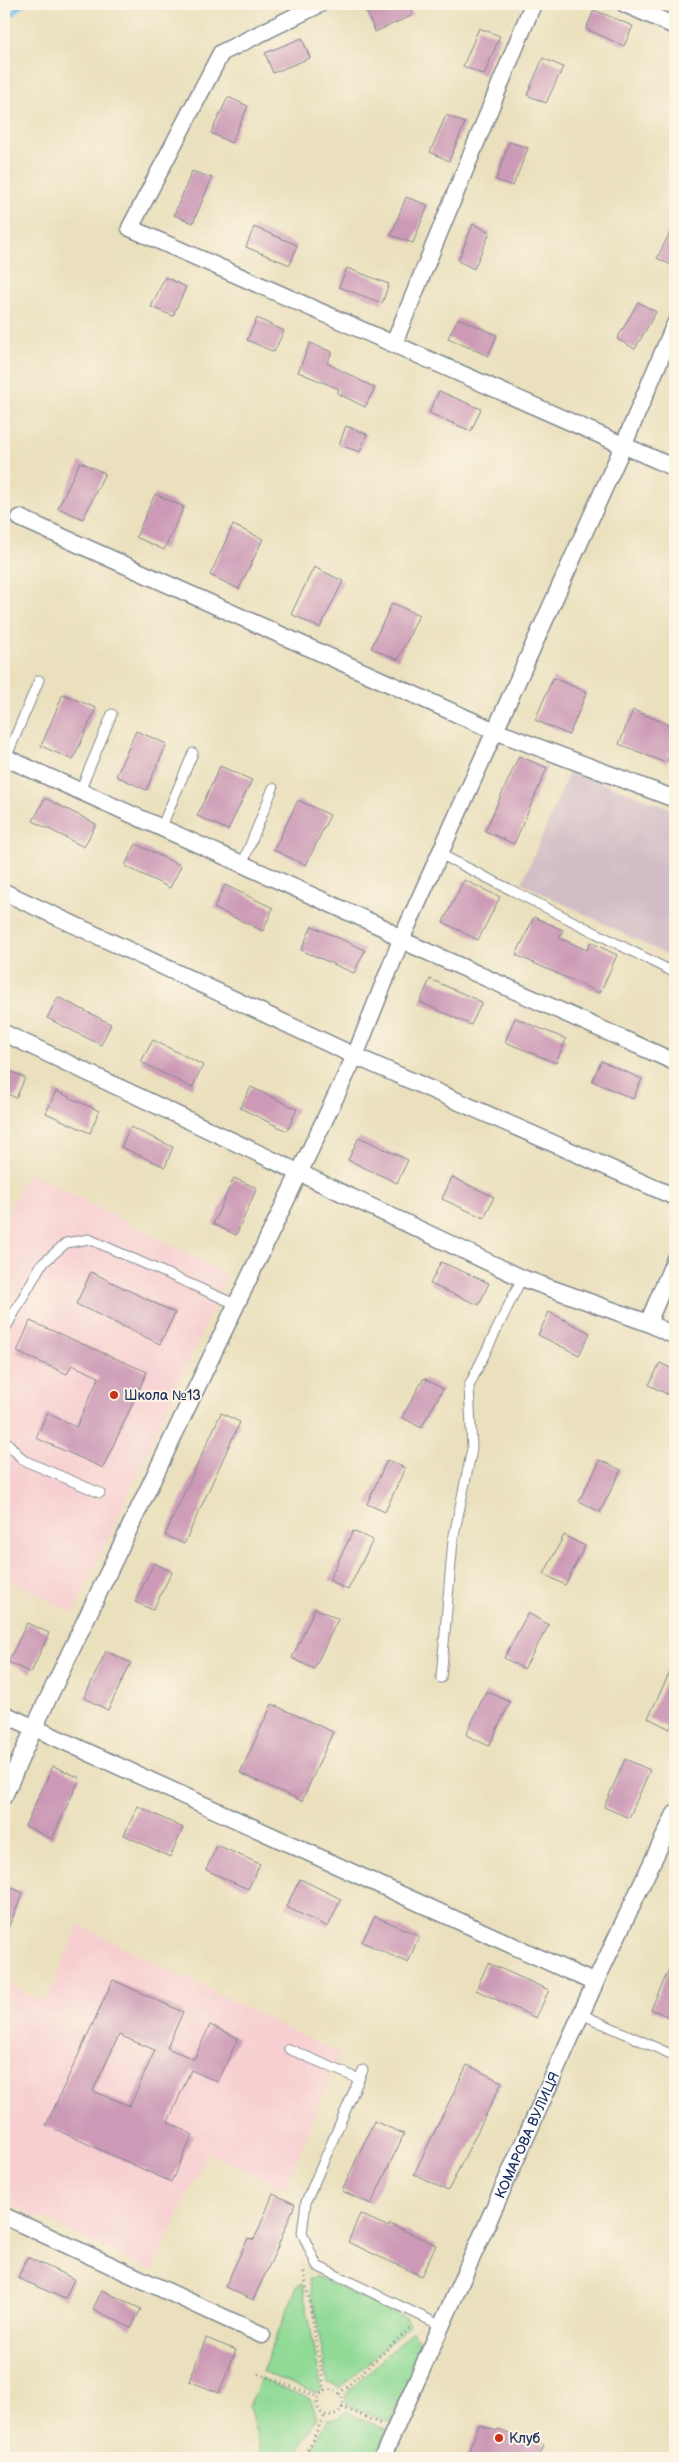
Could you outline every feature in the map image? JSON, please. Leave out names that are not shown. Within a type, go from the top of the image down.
[{"type":"street","points":[[320,4],[221,53],[130,228],[675,468]]},
{"type":"street","points":[[394,344],[533,4]]},
{"type":"street","points":[[625,4],[675,26]]},
{"type":"street","points":[[4,1796],[34,1728],[235,1304],[355,1056],[401,940],[624,444],[675,324]]},
{"type":"street","points":[[20,518],[495,731],[675,799]]},
{"type":"street","points":[[5,758],[384,928],[401,940],[673,1057]]},
{"type":"street","points":[[4,892],[355,1056],[675,1196]]},
{"type":"street","points":[[4,1033],[522,1278],[648,1323],[675,1336]]},
{"type":"street","points":[[648,1323],[675,1259]]},
{"type":"street","points":[[4,1714],[595,1983]]},
{"type":"street","name":"КОМАРОВА ВУЛИЦЯ","points":[[382,2458],[595,1983],[674,1818]]},
{"type":"street","points":[[4,2216],[262,2335]]},
{"type":"lane","points":[[5,758],[38,680]]},
{"type":"lane","points":[[80,791],[112,714]]},
{"type":"lane","points":[[161,828],[193,753]]},
{"type":"lane","points":[[242,864],[273,788]]},
{"type":"lane","points":[[440,854],[675,973]]},
{"type":"lane","points":[[4,1331],[41,1266],[66,1243],[89,1239],[235,1304]]},
{"type":"lane","points":[[441,1678],[453,1540],[472,1449],[469,1386],[522,1278]]},
{"type":"lane","points":[[4,1439],[23,1460],[100,1493]]},
{"type":"lane","points":[[581,2014],[675,2056]]},
{"type":"lane","points":[[289,2049],[359,2080]]},
{"type":"lane","points":[[363,2070],[306,2202],[302,2233],[317,2266],[442,2326]]},
{"type":"path","points":[[304,2270],[325,2392]]},
{"type":"path","points":[[339,2394],[417,2322]]},
{"type":"path","points":[[258,2374],[319,2397]]},
{"type":"path","points":[[331,2390],[339,2394],[343,2400],[342,2407],[337,2414],[325,2415],[319,2409],[319,2397],[331,2390]]},
{"type":"path","points":[[342,2407],[395,2430]]},
{"type":"path","points":[[303,2458],[325,2415]]},
{"type":"shaded area","points":[[570,771],[675,810],[675,959],[522,883]]},
{"type":"shaded area","points":[[29,1172],[228,1275],[74,1613],[4,1577],[4,1221]]},
{"type":"shaded area","points":[[79,1925],[339,2054],[285,2189],[208,2153],[152,2271],[4,2201],[4,1982],[45,2003]]},
{"type":"green space","points":[[315,2276],[406,2318],[410,2325],[340,2388],[328,2383],[309,2279]]},
{"type":"green space","points":[[302,2283],[322,2389],[317,2393],[262,2372],[297,2286]]},
{"type":"green space","points":[[413,2330],[423,2348],[390,2423],[348,2405],[345,2395]]},
{"type":"green space","points":[[261,2379],[310,2399],[317,2417],[295,2458],[262,2458],[249,2406]]},
{"type":"green space","points":[[346,2411],[387,2431],[375,2458],[308,2458],[328,2419],[336,2418]]},
{"type":"building","points":[[381,4],[408,4],[413,15],[375,32],[366,11]]},
{"type":"building","points":[[594,10],[633,26],[624,46],[586,29]]},
{"type":"building","points":[[479,28],[500,36],[484,75],[463,66]]},
{"type":"building","points":[[302,38],[310,58],[273,73],[265,53]]},
{"type":"building","points":[[543,58],[563,67],[546,103],[527,95]]},
{"type":"building","points":[[228,97],[248,106],[231,143],[211,133]]},
{"type":"building","points":[[446,115],[465,123],[449,161],[430,152]]},
{"type":"building","points":[[509,142],[528,148],[513,186],[496,180]]},
{"type":"building","points":[[192,171],[212,178],[193,223],[174,215]]},
{"type":"building","points":[[406,197],[428,205],[413,243],[391,235]]},
{"type":"building","points":[[675,223],[675,267],[657,258]]},
{"type":"building","points":[[473,224],[490,232],[474,269],[458,261]]},
{"type":"building","points":[[254,227],[297,245],[290,265],[246,247]]},
{"type":"building","points":[[347,268],[389,284],[382,303],[339,287]]},
{"type":"building","points":[[165,277],[186,287],[173,316],[151,307]]},
{"type":"building","points":[[638,302],[656,312],[635,349],[617,339]]},
{"type":"building","points":[[257,318],[284,331],[274,352],[247,340]]},
{"type":"building","points":[[458,318],[497,335],[488,356],[448,338]]},
{"type":"building","points":[[310,343],[332,352],[327,363],[375,388],[365,407],[337,393],[339,389],[298,372]]},
{"type":"building","points":[[439,391],[481,409],[471,431],[429,413]]},
{"type":"building","points":[[346,426],[367,434],[360,452],[339,445]]},
{"type":"building","points":[[80,462],[105,473],[83,519],[58,508]]},
{"type":"building","points":[[155,494],[184,507],[164,550],[136,537]]},
{"type":"building","points":[[233,525],[263,539],[239,589],[210,575]]},
{"type":"building","points":[[314,567],[343,581],[320,628],[291,614]]},
{"type":"building","points":[[392,603],[419,615],[398,660],[371,648]]},
{"type":"building","points":[[553,678],[587,692],[569,735],[535,720]]},
{"type":"building","points":[[63,694],[96,708],[73,760],[41,746]]},
{"type":"building","points":[[633,710],[675,727],[675,742],[666,763],[619,744]]},
{"type":"building","points":[[136,731],[167,744],[146,790],[116,776]]},
{"type":"building","points":[[519,756],[547,768],[514,844],[485,831]]},
{"type":"building","points":[[220,766],[252,780],[228,830],[197,816]]},
{"type":"building","points":[[45,798],[96,824],[84,847],[33,821]]},
{"type":"building","points":[[298,800],[330,815],[306,865],[274,850]]},
{"type":"building","points":[[136,844],[181,866],[170,888],[125,866]]},
{"type":"building","points":[[464,880],[500,897],[478,940],[443,922]]},
{"type":"building","points":[[225,885],[273,908],[263,931],[214,908]]},
{"type":"building","points":[[534,917],[563,930],[559,938],[587,950],[590,942],[617,955],[600,993],[516,955]]},
{"type":"building","points":[[312,926],[365,950],[354,973],[301,950]]},
{"type":"building","points":[[430,979],[482,1002],[471,1025],[420,1002]]},
{"type":"building","points":[[58,997],[111,1024],[101,1045],[47,1018]]},
{"type":"building","points":[[515,1018],[566,1039],[556,1063],[505,1042]]},
{"type":"building","points":[[153,1040],[203,1065],[192,1088],[141,1062]]},
{"type":"building","points":[[601,1061],[642,1079],[633,1099],[592,1081]]},
{"type":"building","points":[[4,1068],[25,1078],[16,1098],[4,1092]]},
{"type":"building","points":[[251,1087],[297,1109],[287,1131],[240,1108]]},
{"type":"building","points":[[56,1091],[99,1111],[90,1133],[46,1113]]},
{"type":"building","points":[[130,1127],[173,1147],[165,1167],[121,1147]]},
{"type":"building","points":[[359,1137],[408,1160],[397,1183],[348,1160]]},
{"type":"building","points":[[452,1177],[494,1197],[484,1218],[442,1199]]},
{"type":"building","points":[[234,1178],[257,1188],[236,1235],[213,1224]]},
{"type":"building","points":[[441,1262],[489,1283],[479,1305],[430,1284]]},
{"type":"building","points":[[91,1272],[175,1313],[160,1344],[76,1304]]},
{"type":"building","points":[[549,1312],[590,1333],[579,1355],[538,1335]]},
{"type":"building","name":"Школа №13","points":[[30,1321],[147,1372],[103,1468],[36,1438],[47,1413],[76,1427],[99,1377],[72,1365],[67,1374],[17,1352]]},
{"type":"building","points":[[660,1363],[675,1370],[675,1398],[649,1385]]},
{"type":"building","points":[[424,1378],[443,1389],[421,1428],[402,1417]]},
{"type":"building","points":[[221,1413],[240,1422],[184,1544],[165,1535]]},
{"type":"building","points":[[387,1460],[405,1468],[385,1512],[367,1504]]},
{"type":"building","points":[[600,1460],[621,1470],[600,1512],[579,1501]]},
{"type":"building","points":[[353,1531],[373,1540],[348,1590],[329,1580]]},
{"type":"building","points":[[564,1535],[585,1546],[565,1585],[544,1574]]},
{"type":"building","points":[[154,1563],[172,1572],[153,1610],[135,1602]]},
{"type":"building","points":[[315,1608],[338,1619],[314,1669],[292,1658]]},
{"type":"building","points":[[528,1613],[549,1625],[524,1669],[504,1658]]},
{"type":"building","points":[[27,1623],[49,1633],[31,1673],[8,1662]]},
{"type":"building","points":[[106,1651],[131,1663],[108,1710],[84,1698]]},
{"type":"building","points":[[675,1661],[675,1718],[670,1729],[648,1718]]},
{"type":"building","points":[[486,1691],[510,1702],[489,1746],[466,1735]]},
{"type":"building","points":[[272,1704],[333,1732],[302,1801],[240,1773]]},
{"type":"building","points":[[625,1759],[650,1770],[629,1818],[604,1807]]},
{"type":"building","points":[[53,1766],[80,1778],[52,1839],[25,1826]]},
{"type":"building","points":[[138,1806],[183,1828],[170,1857],[124,1835]]},
{"type":"building","points":[[217,1845],[260,1864],[248,1889],[206,1870]]},
{"type":"building","points":[[300,1879],[341,1899],[328,1927],[286,1907]]},
{"type":"building","points":[[4,1884],[23,1893],[4,1938]]},
{"type":"building","points":[[375,1916],[419,1936],[408,1963],[362,1942]]},
{"type":"building","points":[[675,1956],[675,2020],[651,2009]]},
{"type":"building","points":[[488,1963],[549,1990],[536,2018],[476,1990]]},
{"type":"building","points":[[113,1980],[183,2012],[167,2048],[194,2059],[210,2025],[238,2038],[218,2082],[191,2070],[168,2122],[193,2135],[171,2182],[46,2125]],"holes":[[[119,2035],[155,2050],[130,2106],[93,2091]]]},
{"type":"building","points":[[467,2065],[502,2082],[448,2191],[414,2174]]},
{"type":"building","points":[[374,2121],[404,2134],[371,2204],[342,2191]]},
{"type":"building","points":[[273,2194],[295,2204],[253,2300],[225,2287],[248,2238],[254,2240]]},
{"type":"building","points":[[360,2214],[389,2227],[390,2224],[436,2245],[421,2276],[348,2242]]},
{"type":"building","points":[[27,2257],[74,2279],[65,2299],[18,2278]]},
{"type":"building","points":[[102,2290],[141,2309],[131,2328],[93,2309]]},
{"type":"building","points":[[206,2338],[236,2350],[219,2393],[189,2381]]},
{"type":"building","name":"Клуб","points":[[479,2425],[497,2431],[498,2429],[544,2445],[539,2458],[466,2458]]},
{"type":"waterway","points":[[4,21],[23,4]]},
{"type":"place","name":"Школа №13","points":[[114,1395]]},
{"type":"place","name":"Клуб","points":[[499,2438]]}]
